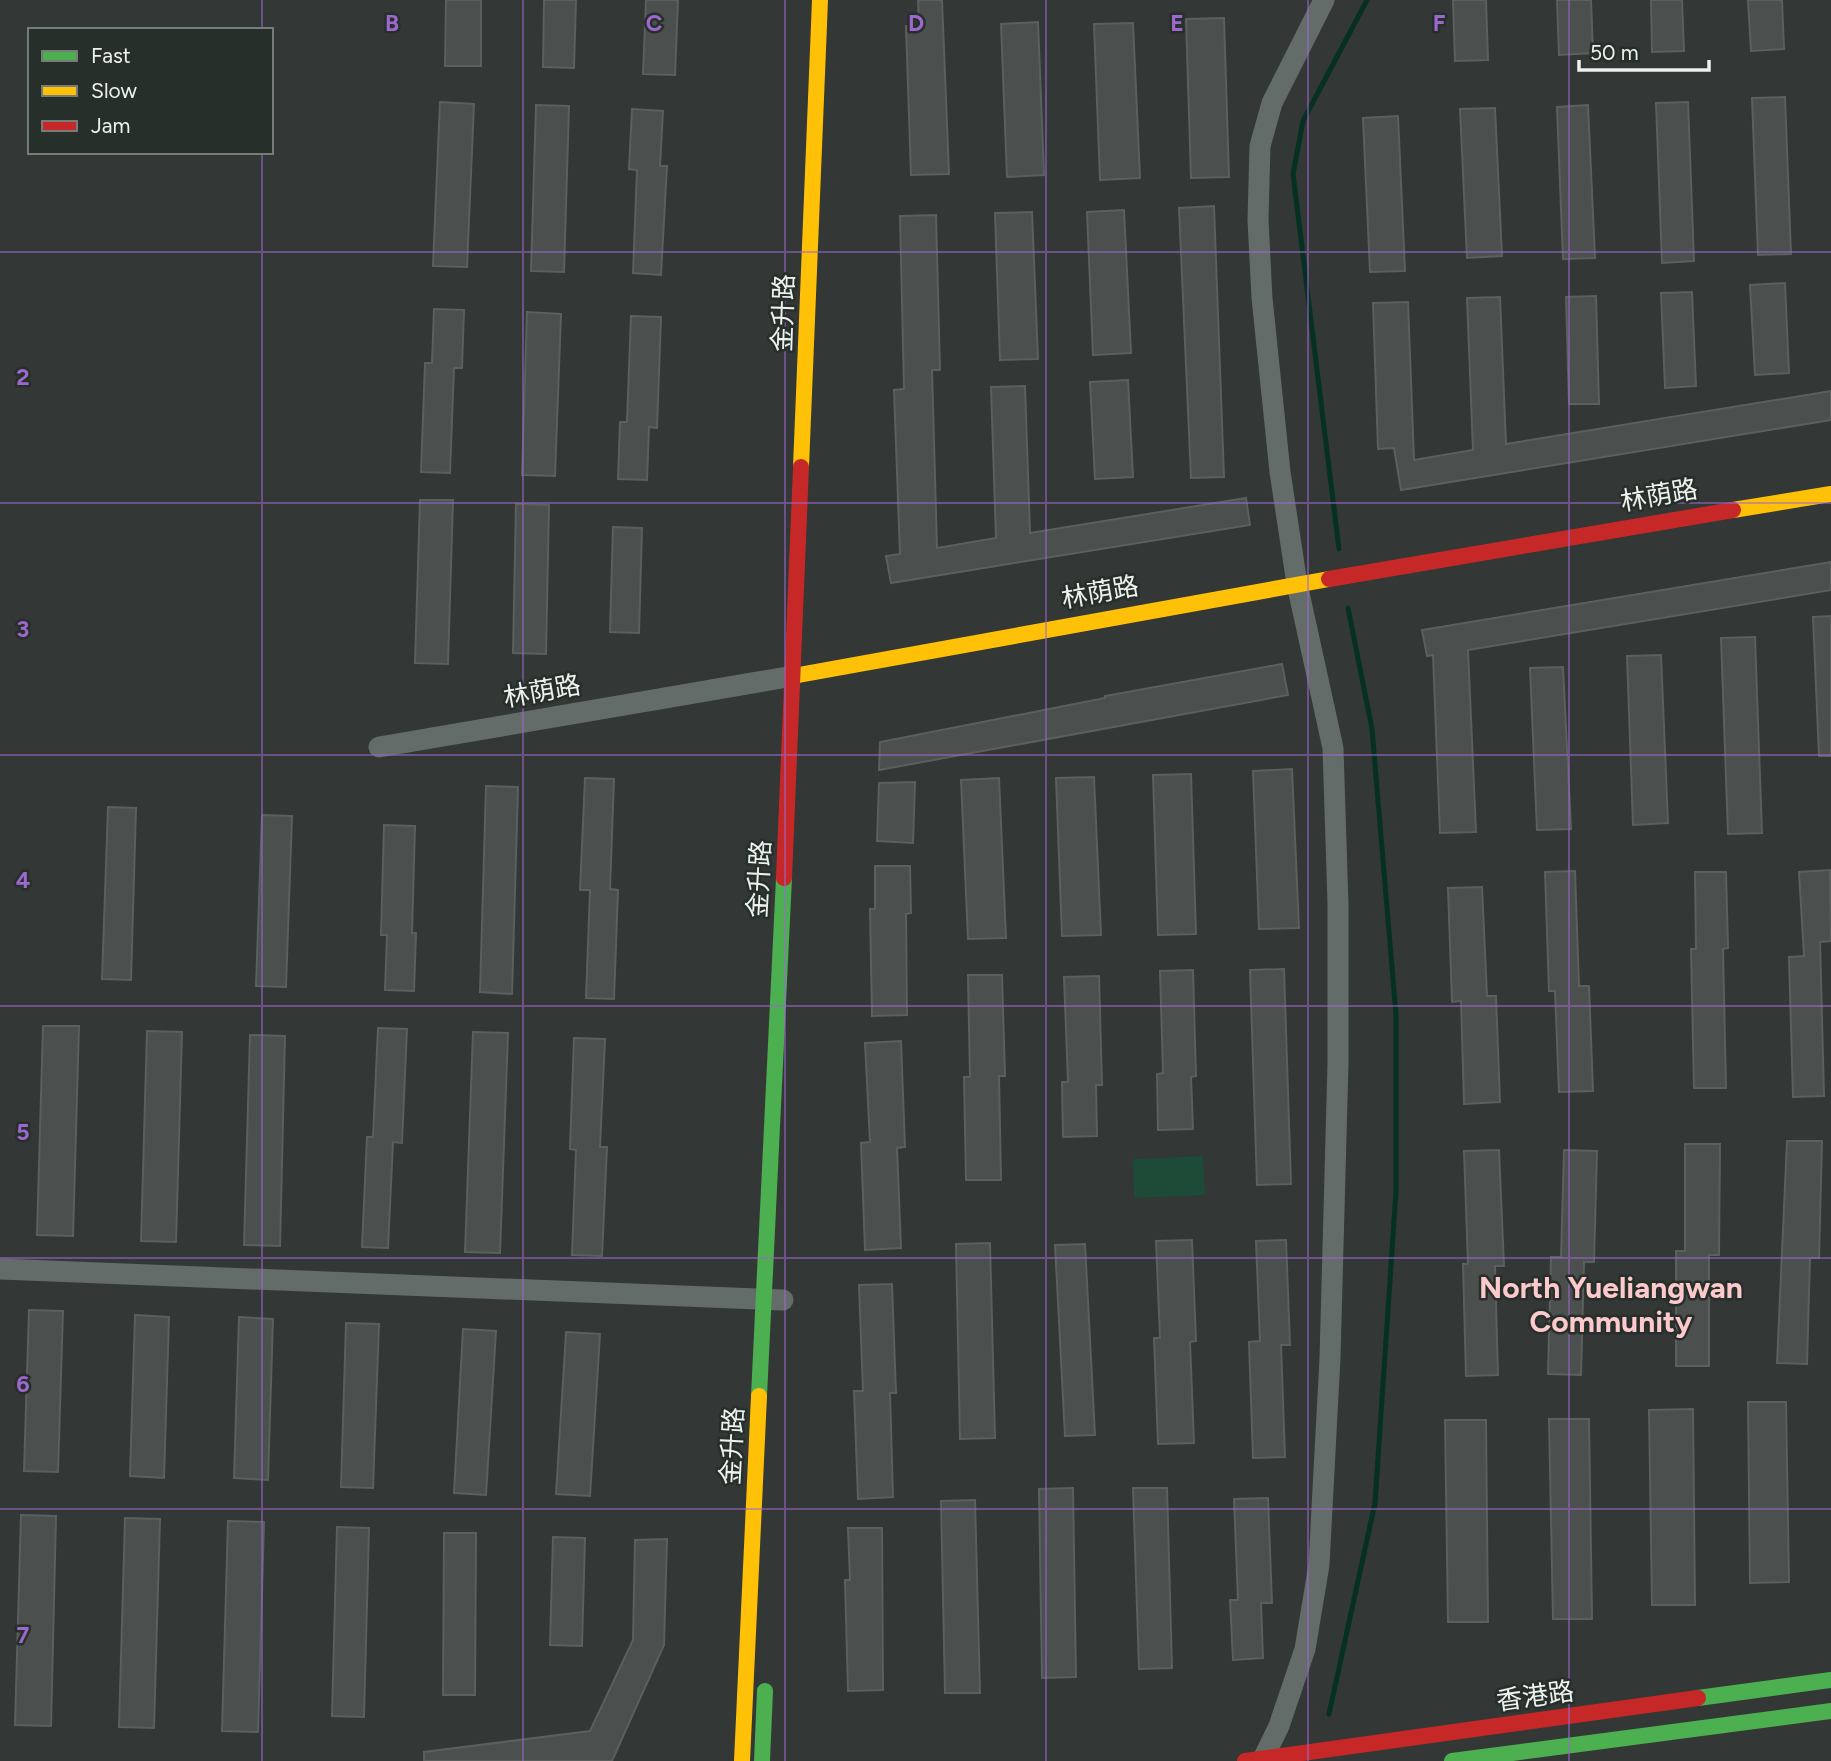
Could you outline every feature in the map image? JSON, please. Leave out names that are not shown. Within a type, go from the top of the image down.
[{"type":"main road","name":"金升路","points":[[742,1761],[778,1300],[806,674],[820,0]]},
{"type":"main road","name":"林荫路","points":[[806,674],[1297,584],[1831,494]]},
{"type":"main road","name":"香港路","points":[[1257,1760],[1831,1680]]},
{"type":"main road","points":[[762,1761],[765,1681]]},
{"type":"main road","name":"香港路","points":[[1452,1761],[1831,1711]]},
{"type":"main road","points":[[763,1735],[774,1761]]},
{"type":"main road","points":[[734,1761],[742,1737]]},
{"type":"street","points":[[1257,1760],[1279,1726],[1307,1637],[1319,1565],[1330,1358],[1338,1063],[1333,748],[1297,584],[1280,472],[1262,298],[1258,220],[1260,146],[1272,103],[1324,0]]},
{"type":"street","name":"林荫路","points":[[379,747],[806,674]]},
{"type":"street","points":[[0,1269],[778,1300]]},
{"type":"green space","points":[[1203,1156],[1205,1195],[1134,1198],[1133,1159]]},
{"type":"building","points":[[446,0],[481,0],[481,66],[445,66]]},
{"type":"building","points":[[544,0],[576,0],[574,68],[543,67]]},
{"type":"building","points":[[646,0],[678,0],[675,75],[643,74]]},
{"type":"building","points":[[918,0],[942,0],[949,174],[911,175],[906,26],[919,26]]},
{"type":"building","points":[[1453,0],[1486,0],[1488,60],[1455,61]]},
{"type":"building","points":[[1557,0],[1591,0],[1593,53],[1559,55]]},
{"type":"building","points":[[1651,0],[1682,0],[1684,51],[1652,52]]},
{"type":"building","points":[[1748,0],[1782,0],[1784,49],[1751,51]]},
{"type":"building","points":[[1224,18],[1229,177],[1191,178],[1186,19]]},
{"type":"building","points":[[1038,22],[1044,175],[1007,177],[1001,24]]},
{"type":"building","points":[[1133,23],[1140,178],[1100,180],[1094,24]]},
{"type":"building","points":[[1785,97],[1791,254],[1758,255],[1752,98]]},
{"type":"building","points":[[440,102],[474,104],[467,267],[433,266]]},
{"type":"building","points":[[1688,102],[1694,261],[1662,263],[1656,103]]},
{"type":"building","points":[[536,105],[569,106],[564,272],[531,271]]},
{"type":"building","points":[[1588,105],[1595,258],[1563,259],[1557,107]]},
{"type":"building","points":[[1495,108],[1502,256],[1467,258],[1460,109]]},
{"type":"building","points":[[632,109],[663,111],[660,166],[667,166],[661,275],[633,273],[637,170],[629,169]]},
{"type":"building","points":[[1398,116],[1405,271],[1370,272],[1363,118]]},
{"type":"building","points":[[1214,206],[1224,477],[1191,478],[1179,208]]},
{"type":"building","points":[[1124,210],[1131,353],[1093,355],[1087,212]]},
{"type":"building","points":[[1032,212],[1038,359],[1000,360],[995,213]]},
{"type":"building","points":[[936,215],[940,370],[932,370],[937,548],[996,538],[991,387],[1025,386],[1030,533],[1246,498],[1250,525],[891,583],[886,556],[900,554],[894,390],[904,389],[900,216]]},
{"type":"building","points":[[1785,283],[1789,373],[1755,375],[1750,285]]},
{"type":"building","points":[[1692,292],[1696,386],[1665,388],[1661,293]]},
{"type":"building","points":[[1596,296],[1599,404],[1569,404],[1566,297]]},
{"type":"building","points":[[1500,297],[1506,444],[1831,391],[1831,420],[1401,490],[1394,448],[1378,449],[1373,303],[1408,302],[1414,460],[1473,450],[1467,298]]},
{"type":"building","points":[[434,309],[464,310],[462,368],[454,368],[450,473],[421,472],[425,363],[432,363]]},
{"type":"building","points":[[527,312],[561,314],[555,476],[522,475]]},
{"type":"building","points":[[631,316],[661,317],[657,428],[649,427],[647,480],[618,479],[620,422],[627,422]]},
{"type":"building","points":[[1128,380],[1133,477],[1095,479],[1090,382]]},
{"type":"building","points":[[420,500],[453,500],[448,664],[415,663]]},
{"type":"building","points":[[516,504],[549,505],[546,654],[513,653]]},
{"type":"building","points":[[613,527],[642,528],[639,633],[610,632]]},
{"type":"building","points":[[1831,562],[1831,590],[1468,650],[1476,832],[1440,833],[1433,655],[1427,656],[1422,630]]},
{"type":"building","points":[[1831,616],[1831,756],[1819,756],[1813,617]]},
{"type":"building","points":[[1755,637],[1762,833],[1728,834],[1721,638]]},
{"type":"building","points":[[1661,655],[1668,823],[1633,825],[1627,656]]},
{"type":"building","points":[[1282,664],[1288,695],[879,770],[880,742],[1105,696]]},
{"type":"building","points":[[1563,667],[1571,829],[1537,830],[1530,668]]},
{"type":"building","points":[[1292,769],[1299,928],[1259,929],[1253,771]]},
{"type":"building","points":[[1191,774],[1196,934],[1158,935],[1153,775]]},
{"type":"building","points":[[1094,777],[1101,935],[1062,936],[1056,778]]},
{"type":"building","points":[[585,778],[614,779],[610,889],[618,890],[614,999],[586,998],[590,890],[580,890]]},
{"type":"building","points":[[999,778],[1006,938],[968,939],[961,780]]},
{"type":"building","points":[[915,782],[913,843],[877,841],[879,783]]},
{"type":"building","points":[[486,786],[518,787],[512,994],[480,992]]},
{"type":"building","points":[[108,807],[136,808],[131,980],[102,979]]},
{"type":"building","points":[[262,815],[292,816],[286,987],[256,986]]},
{"type":"building","points":[[384,825],[415,826],[412,933],[416,933],[414,991],[385,990],[387,935],[381,935]]},
{"type":"building","points":[[875,866],[910,866],[911,913],[906,914],[907,1015],[872,1016],[870,909],[875,909]]},
{"type":"building","points":[[1830,870],[1831,941],[1820,942],[1824,1096],[1793,1097],[1789,957],[1804,956],[1799,872]]},
{"type":"building","points":[[1575,871],[1579,986],[1589,986],[1593,1091],[1559,1092],[1555,991],[1549,991],[1545,872]]},
{"type":"building","points":[[1695,872],[1726,872],[1728,948],[1723,949],[1726,1088],[1694,1088],[1691,949],[1696,949]]},
{"type":"building","points":[[1482,887],[1487,996],[1496,996],[1500,1102],[1464,1104],[1461,1001],[1452,1002],[1448,888]]},
{"type":"building","points":[[1284,969],[1291,1184],[1257,1185],[1250,970]]},
{"type":"building","points":[[1193,970],[1196,1076],[1191,1077],[1193,1129],[1158,1130],[1157,1074],[1163,1073],[1160,971]]},
{"type":"building","points":[[968,975],[1002,975],[1005,1076],[999,1076],[1001,1180],[966,1180],[964,1077],[970,1077]]},
{"type":"building","points":[[1099,976],[1102,1085],[1096,1085],[1097,1136],[1063,1137],[1062,1082],[1068,1082],[1064,977]]},
{"type":"building","points":[[43,1026],[79,1026],[73,1236],[37,1235]]},
{"type":"building","points":[[378,1028],[407,1029],[402,1143],[393,1142],[388,1248],[362,1247],[367,1137],[373,1137]]},
{"type":"building","points":[[147,1031],[182,1032],[176,1242],[141,1241]]},
{"type":"building","points":[[473,1032],[508,1033],[500,1253],[465,1252]]},
{"type":"building","points":[[250,1035],[285,1036],[280,1246],[244,1245]]},
{"type":"building","points":[[574,1038],[605,1039],[600,1147],[607,1147],[602,1256],[572,1255],[576,1150],[570,1149]]},
{"type":"building","points":[[901,1041],[905,1147],[897,1148],[901,1248],[865,1250],[861,1143],[870,1142],[865,1043]]},
{"type":"building","points":[[1787,1141],[1822,1141],[1819,1258],[1810,1258],[1807,1364],[1777,1363]]},
{"type":"building","points":[[1685,1144],[1720,1144],[1719,1255],[1709,1255],[1709,1366],[1676,1366],[1676,1251],[1685,1251]]},
{"type":"building","points":[[1499,1150],[1504,1266],[1495,1266],[1498,1375],[1466,1376],[1463,1264],[1468,1264],[1464,1151]]},
{"type":"building","points":[[1564,1150],[1597,1151],[1594,1262],[1584,1262],[1581,1375],[1548,1374],[1551,1257],[1561,1257]]},
{"type":"building","points":[[1192,1240],[1196,1341],[1190,1342],[1194,1443],[1158,1444],[1154,1338],[1160,1338],[1156,1241]]},
{"type":"building","points":[[1286,1240],[1290,1345],[1281,1345],[1285,1457],[1253,1458],[1249,1342],[1260,1341],[1256,1241]]},
{"type":"building","points":[[990,1243],[995,1438],[960,1439],[956,1244]]},
{"type":"building","points":[[1085,1244],[1095,1435],[1065,1436],[1055,1245]]},
{"type":"building","points":[[892,1284],[896,1393],[890,1393],[893,1497],[858,1499],[854,1391],[863,1391],[859,1285]]},
{"type":"building","points":[[29,1310],[63,1311],[58,1472],[24,1471]]},
{"type":"building","points":[[135,1315],[169,1317],[164,1478],[130,1476]]},
{"type":"building","points":[[239,1317],[273,1319],[268,1480],[234,1478]]},
{"type":"building","points":[[346,1323],[379,1324],[373,1488],[341,1487]]},
{"type":"building","points":[[463,1329],[496,1331],[486,1495],[454,1493]]},
{"type":"building","points":[[566,1332],[600,1334],[590,1496],[556,1494]]},
{"type":"building","points":[[1748,1402],[1786,1402],[1789,1582],[1750,1583]]},
{"type":"building","points":[[1693,1409],[1695,1605],[1652,1605],[1649,1410]]},
{"type":"building","points":[[1549,1419],[1589,1419],[1592,1619],[1553,1619]]},
{"type":"building","points":[[1445,1420],[1486,1420],[1488,1622],[1448,1622]]},
{"type":"building","points":[[1073,1488],[1076,1677],[1042,1678],[1039,1489]]},
{"type":"building","points":[[1133,1488],[1167,1488],[1172,1668],[1139,1669]]},
{"type":"building","points":[[1268,1498],[1272,1603],[1261,1603],[1263,1658],[1233,1660],[1230,1600],[1238,1600],[1234,1499]]},
{"type":"building","points":[[975,1500],[980,1693],[945,1693],[941,1501]]},
{"type":"building","points":[[21,1515],[56,1516],[51,1726],[15,1725]]},
{"type":"building","points":[[125,1518],[160,1519],[154,1728],[119,1727]]},
{"type":"building","points":[[228,1521],[264,1522],[258,1732],[222,1731]]},
{"type":"building","points":[[337,1527],[369,1528],[364,1717],[332,1716]]},
{"type":"building","points":[[848,1528],[882,1528],[883,1690],[848,1691],[845,1580],[850,1580]]},
{"type":"building","points":[[444,1533],[476,1533],[475,1695],[443,1695]]},
{"type":"building","points":[[553,1537],[585,1538],[582,1646],[550,1645]]},
{"type":"building","points":[[667,1539],[664,1645],[612,1761],[424,1761],[424,1752],[590,1731],[633,1640],[635,1540]]},
{"type":"waterway","points":[[1339,549],[1293,174],[1303,121],[1367,0]]},
{"type":"waterway","points":[[1329,1714],[1375,1503],[1396,1191],[1396,1015],[1372,729],[1348,608]]},
{"type":"traffic: fast","points":[[759,1396],[784,878]]},
{"type":"traffic: fast","points":[[1698,1698],[1831,1680]]},
{"type":"traffic: fast","points":[[762,1761],[765,1691]]},
{"type":"traffic: fast","points":[[1452,1761],[1831,1711]]},
{"type":"traffic: slow","points":[[801,467],[820,0]]},
{"type":"traffic: slow","points":[[1733,510],[1831,494]]},
{"type":"traffic: slow","points":[[793,676],[1329,579]]},
{"type":"traffic: slow","points":[[742,1761],[759,1396]]},
{"type":"traffic: jam","points":[[784,878],[801,467]]},
{"type":"traffic: jam","points":[[1329,579],[1733,510]]},
{"type":"traffic: jam","points":[[1245,1761],[1698,1698]]},
{"type":"district","name":"North Yueliangwan Community","points":[[1611,1304]]}]
